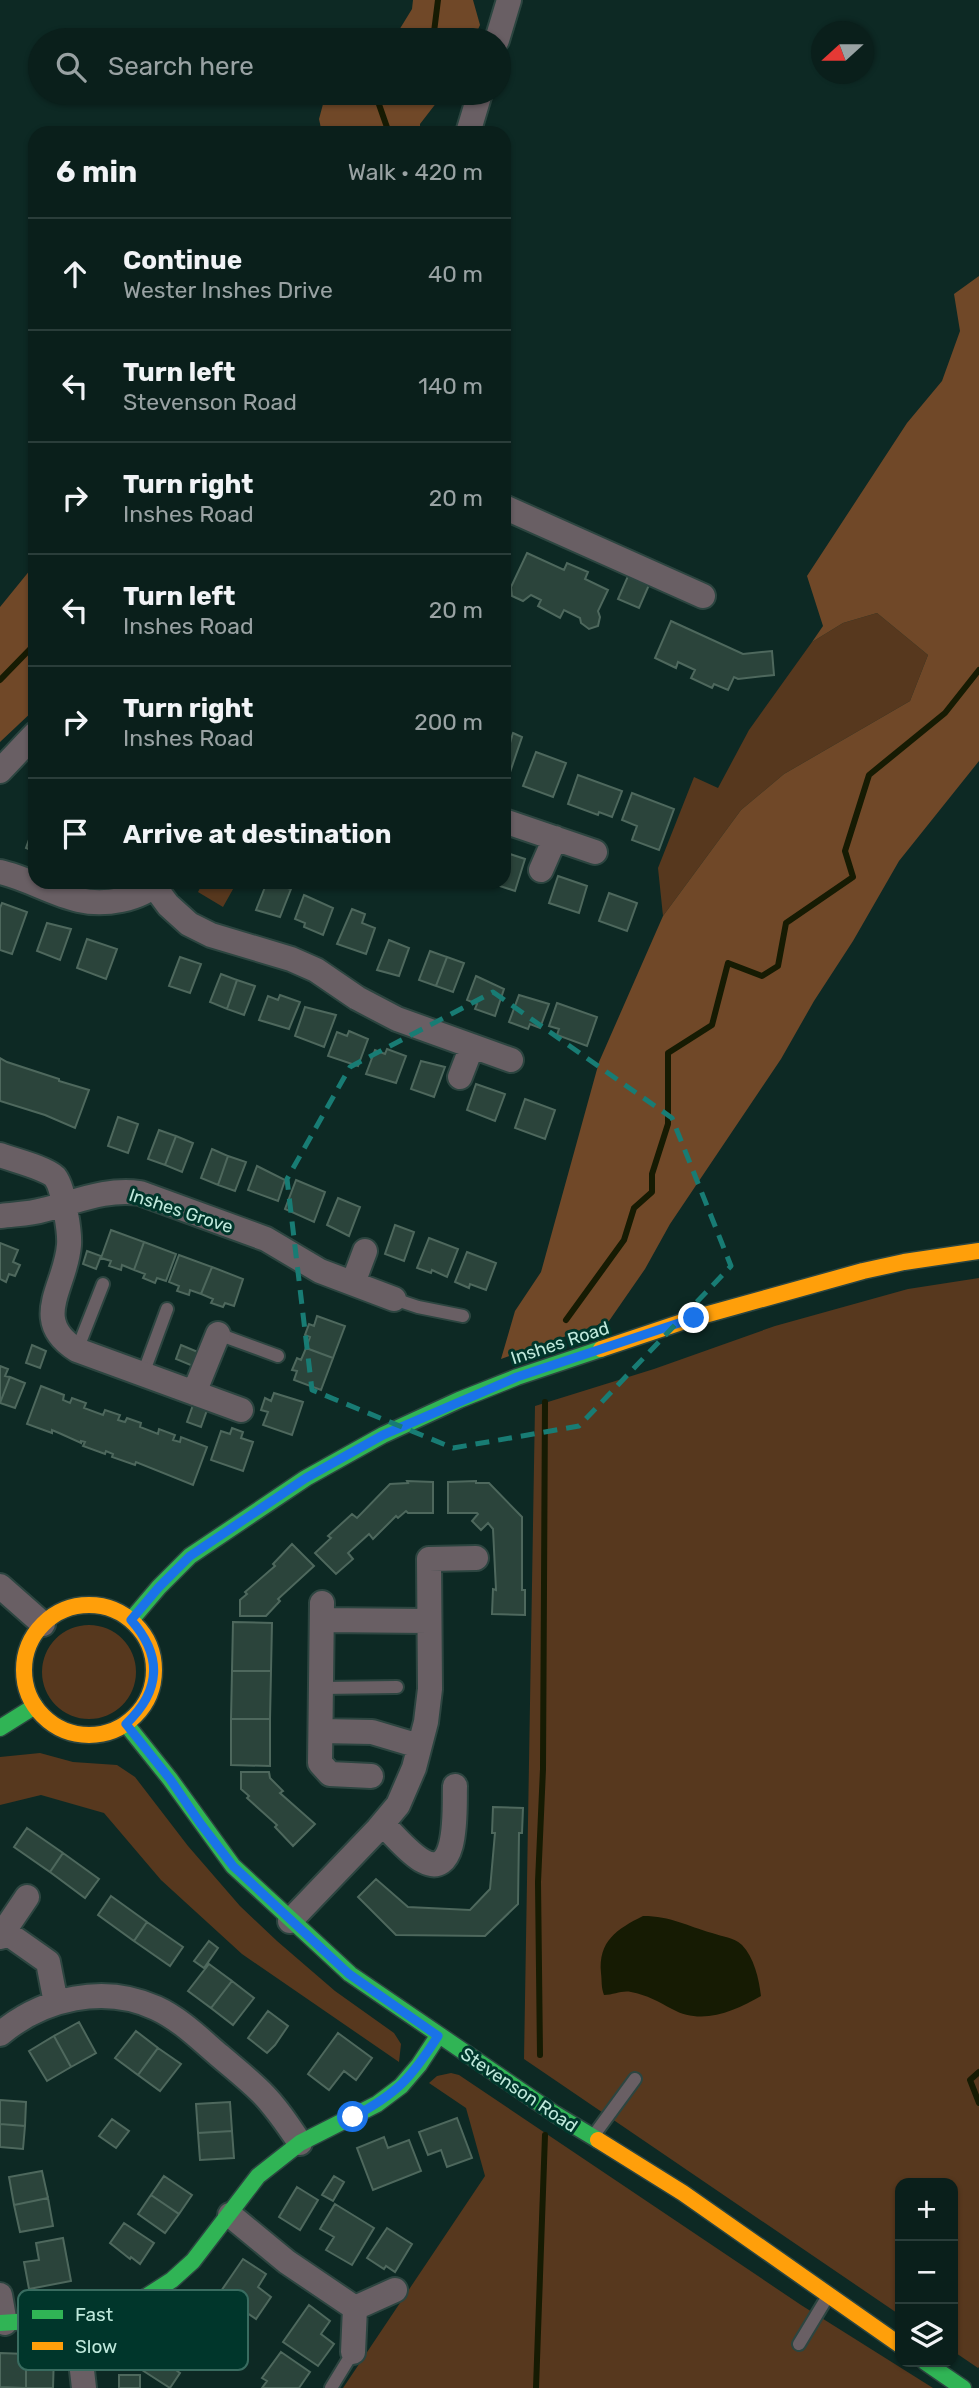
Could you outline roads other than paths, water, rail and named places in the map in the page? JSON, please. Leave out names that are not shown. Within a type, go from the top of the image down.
[{"type":"street","points":[[501,28],[509,0]]},
{"type":"street","points":[[470,126],[476,105]]},
{"type":"street","points":[[511,510],[703,596]]},
{"type":"street","points":[[0,771],[28,741]]},
{"type":"street","points":[[511,823],[595,852]]},
{"type":"street","points":[[541,870],[555,838]]},
{"type":"street","points":[[0,872],[28,882]]},
{"type":"street","points":[[47,889],[80,901],[111,902],[133,897],[147,889]]},
{"type":"street","points":[[159,889],[168,905],[189,924],[211,935],[291,959],[316,970],[357,998],[397,1019],[511,1060]]},
{"type":"street","points":[[460,1077],[472,1046]]},
{"type":"street","points":[[0,1155],[55,1178],[64,1204],[70,1244],[51,1316],[62,1341],[77,1350],[241,1410]]},
{"type":"street","name":"Inshes Grove","points":[[0,1216],[40,1211],[123,1191],[140,1193],[266,1239],[320,1271],[394,1299]]},
{"type":"street","points":[[353,1283],[365,1251]]},
{"type":"street","name":"Inshes Road","points":[[131,1620],[190,1556],[306,1478],[383,1435],[459,1401],[517,1377],[694,1318],[863,1270],[979,1251]]},
{"type":"street","points":[[194,1393],[218,1334]]},
{"type":"street","points":[[290,1921],[398,1805],[414,1768],[426,1722],[430,1689],[429,1559],[476,1558]]},
{"type":"street","points":[[0,1586],[43,1624]]},
{"type":"street","points":[[96,1605],[115,1610],[131,1620],[144,1635],[152,1653],[154,1673],[150,1693],[141,1710],[126,1724],[108,1732],[88,1735],[67,1731],[49,1721],[35,1706],[26,1686],[25,1664],[30,1642],[43,1624],[58,1612],[77,1606],[96,1605]]},
{"type":"street","points":[[371,1776],[330,1774],[320,1763],[322,1612],[428,1621]]},
{"type":"street","points":[[0,1728],[35,1706]]},
{"type":"street","name":"Stevenson Road","points":[[126,1724],[233,1866],[349,1974],[592,2138],[683,2193],[895,2342]]},
{"type":"street","points":[[321,1731],[372,1732],[419,1746]]},
{"type":"street","points":[[382,1824],[422,1861],[442,1861],[450,1852],[453,1840],[455,1786]]},
{"type":"street","points":[[27,1897],[2,1934],[48,1962],[56,2003]]},
{"type":"street","points":[[0,2034],[17,2019],[56,2003],[85,1996],[126,1998],[156,2008],[184,2026],[262,2093],[300,2143]]},
{"type":"street","points":[[156,2290],[193,2261],[258,2176],[300,2143],[377,2104],[401,2086],[438,2036]]},
{"type":"street","points":[[230,2216],[286,2262],[355,2308]]},
{"type":"street","points":[[355,2308],[395,2290]]},
{"type":"street","points":[[0,2295],[2,2323]]},
{"type":"street","points":[[353,2352],[355,2308]]},
{"type":"street","points":[[932,2367],[963,2388]]},
{"type":"street","points":[[82,2370],[84,2388]]},
{"type":"lane","points":[[77,1350],[103,1284]]},
{"type":"lane","points":[[394,1299],[463,1316]]},
{"type":"lane","points":[[143,1374],[167,1309]]},
{"type":"lane","points":[[218,1334],[278,1356]]},
{"type":"lane","points":[[321,1688],[397,1687]]},
{"type":"lane","points":[[592,2138],[635,2079]]},
{"type":"lane","points":[[799,2344],[828,2295]]},
{"type":"lane","points":[[331,2388],[353,2352]]},
{"type":"waterway","points":[[434,28],[438,0]]},
{"type":"waterway","points":[[379,105],[387,126]]},
{"type":"waterway","points":[[0,680],[28,651]]},
{"type":"waterway","points":[[566,1320],[624,1240],[634,1208],[652,1192],[652,1174],[668,1124],[668,1053],[712,1025],[728,963],[762,976],[778,966],[786,923],[853,877],[845,851],[869,775],[945,713],[979,670]]},
{"type":"waterway","points":[[540,2055],[538,1882],[543,1769],[545,1402]]},
{"type":"waterway","points":[[979,2072],[970,2080],[979,2103]]},
{"type":"waterway","points":[[536,2388],[545,2135]]}]
